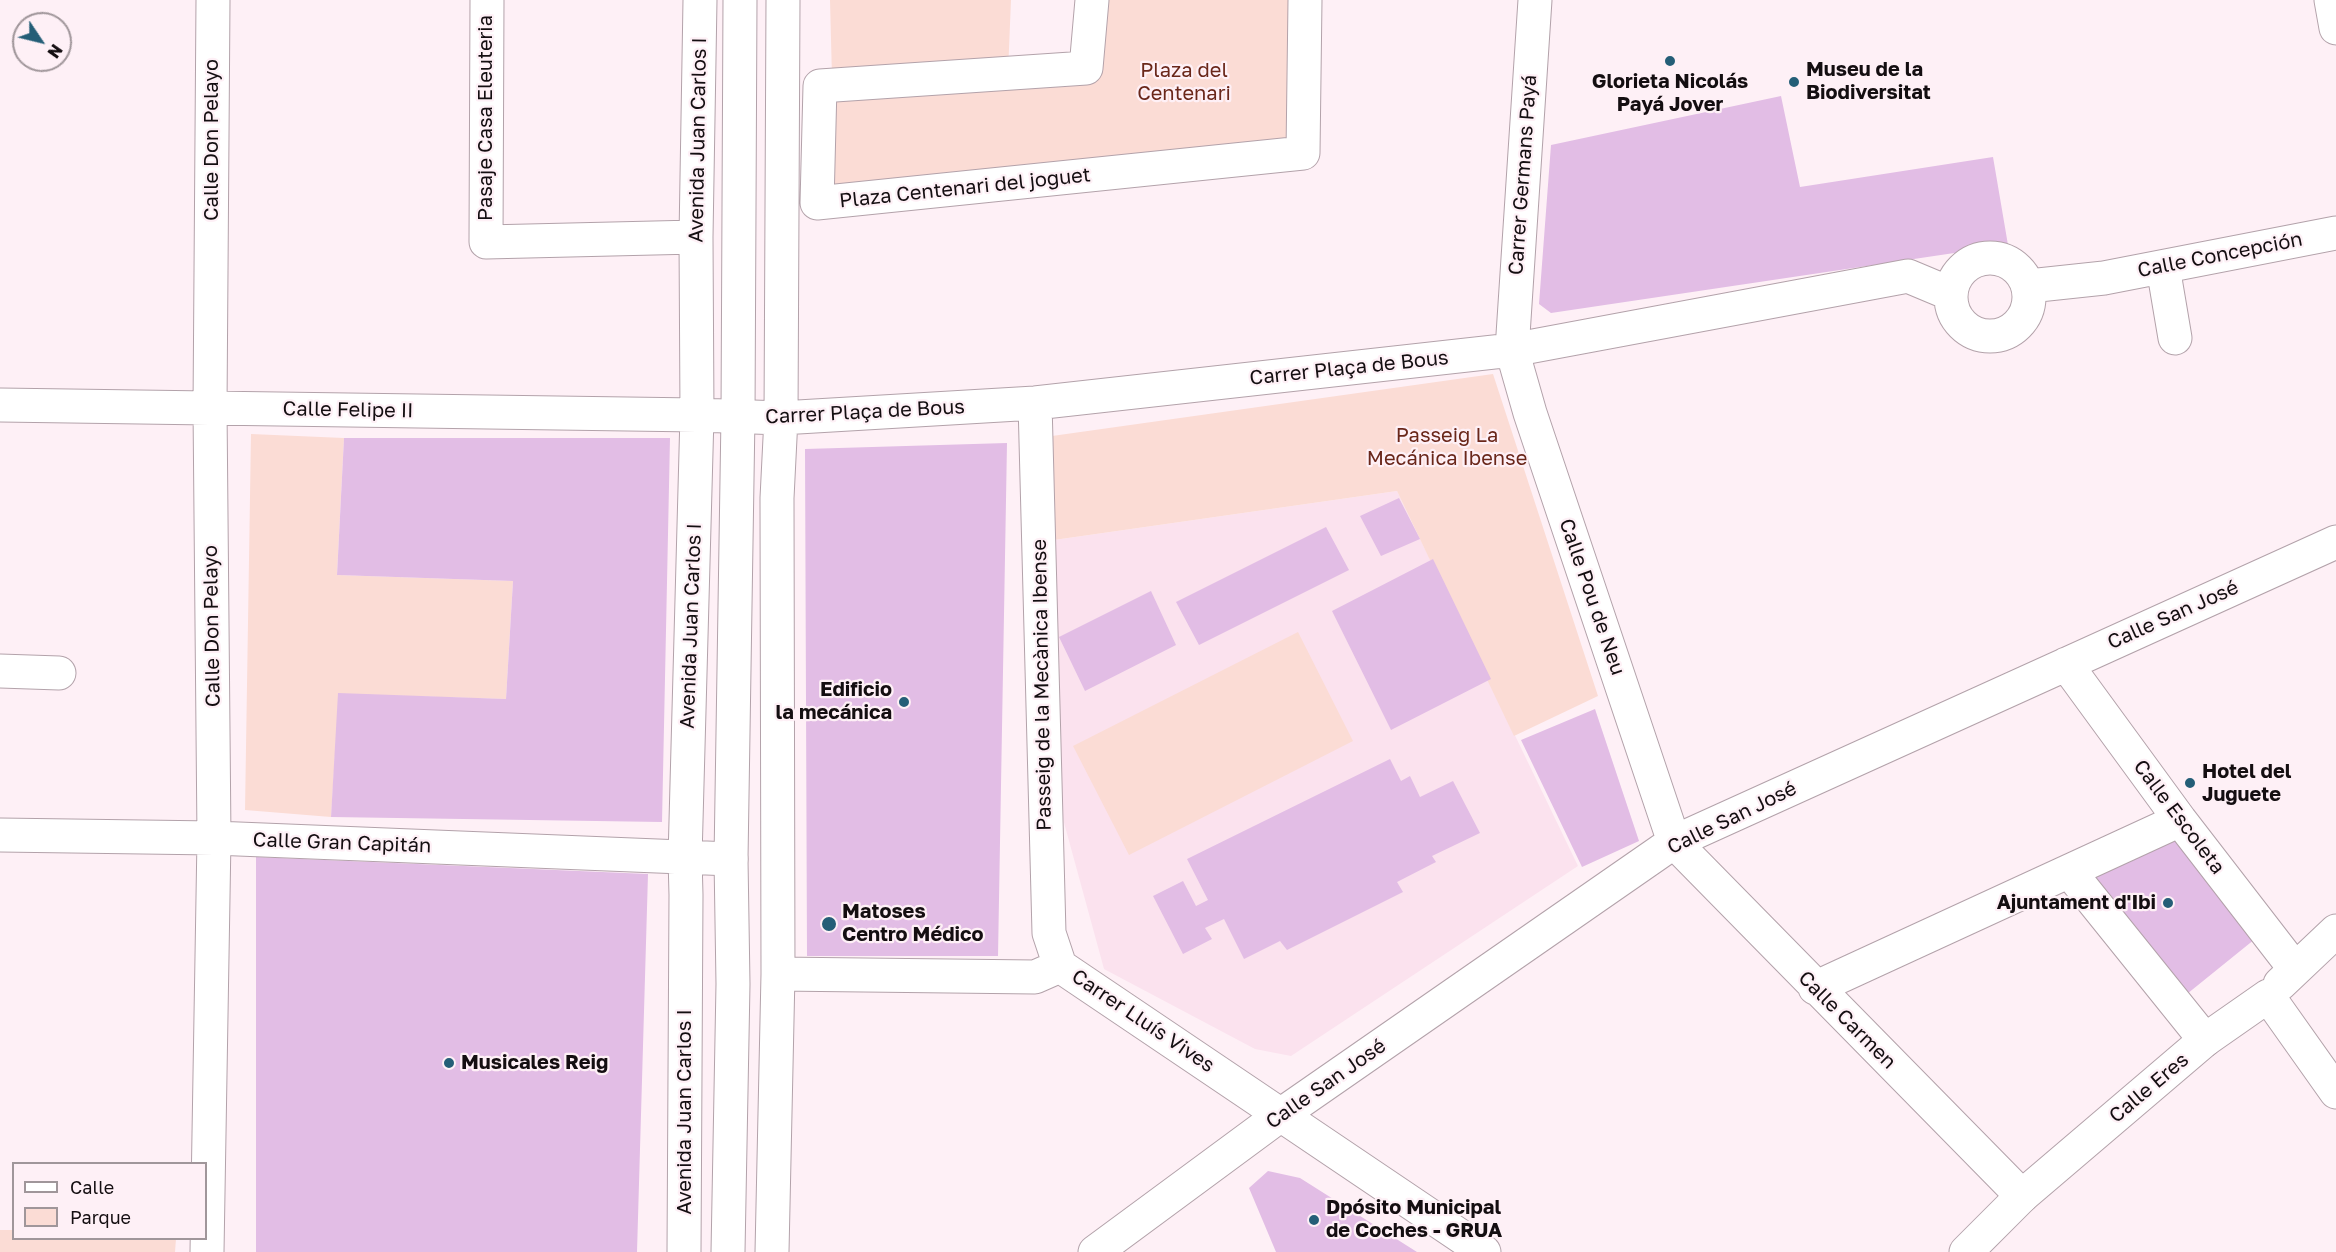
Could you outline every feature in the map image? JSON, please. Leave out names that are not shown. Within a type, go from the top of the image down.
[{"type":"street","name":"Calle Don Pelayo","points":[[207,1252],[214,837],[210,408],[213,0]]},
{"type":"street","name":"Pasaje Casa Eleuteria","points":[[487,0],[486,242],[696,237]]},
{"type":"street","name":"Avenida Juan Carlos I","points":[[684,1252],[685,858],[697,415],[696,237],[700,0]]},
{"type":"street","name":"Avenida Juan Carlos I","points":[[728,1252],[733,984],[731,859],[738,416],[740,0]]},
{"type":"street","points":[[772,1252],[778,974],[777,498],[781,418],[783,0]]},
{"type":"street","name":"Plaza Centenari del joguet","points":[[1092,0],[1086,68],[820,86],[817,203],[1303,153],[1305,0]]},
{"type":"street","name":"Carrer Germans Payá","points":[[1512,350],[1535,0]]},
{"type":"street","points":[[2331,0],[2336,27]]},
{"type":"street","name":"Calle Concepción","points":[[2029,286],[2104,278],[2336,233]]},
{"type":"street","points":[[1987,258],[2002,259],[2014,265],[2029,286],[2030,299],[2027,313],[2016,327],[2004,334],[1990,337],[1975,333],[1963,326],[1955,315],[1951,294],[1954,280],[1962,269],[1974,261],[1987,258]]},
{"type":"street","points":[[2163,267],[2175,338]]},
{"type":"street","name":"Carrer Plaça de Bous","points":[[738,416],[781,418],[1035,402],[1512,350],[1908,276],[1951,294]]},
{"type":"street","name":"Calle Pou de Neu","points":[[1512,350],[1530,413],[1674,842]]},
{"type":"street","name":"Passeig de la Mecànica Ibense","points":[[1035,402],[1048,933],[1060,966]]},
{"type":"street","name":"Calle Felipe II","points":[[0,405],[738,416]]},
{"type":"street","name":"Calle San José","points":[[1095,1252],[1282,1114],[1674,842],[2336,542]]},
{"type":"street","name":"Calle Escoleta","points":[[2066,664],[2180,820],[2295,969]]},
{"type":"street","points":[[0,671],[59,673]]},
{"type":"street","points":[[1815,988],[2180,820]]},
{"type":"street","name":"Calle Gran Capitán","points":[[0,835],[214,837],[731,859]]},
{"type":"street","name":"Calle Carmen","points":[[1674,842],[1815,988],[2022,1196]]},
{"type":"street","points":[[2069,871],[2205,1040]]},
{"type":"street","name":"Calle Eres","points":[[1966,1252],[2022,1196],[2205,1040],[2268,996],[2336,931]]},
{"type":"street","name":"Carrer Lluís Vives","points":[[778,974],[1035,977],[1060,966],[1484,1252]]},
{"type":"street","points":[[2268,996],[2336,1092]]},
{"type":"shaded area","points":[[1397,491],[1578,866],[1291,1056],[1255,1049],[1104,969],[1057,797],[1054,540]]},
{"type":"green space","points":[[830,0],[1011,0],[1008,73],[832,78]]},
{"type":"green space","name":"Plaza del Centenari","points":[[1101,0],[1301,0],[1294,154],[817,203],[819,96],[1095,73]]},
{"type":"green space","name":"Passeig La Mecánica Ibense","points":[[1493,374],[1598,696],[1514,736],[1397,491],[1054,540],[1052,436]]},
{"type":"green space","points":[[251,434],[344,438],[337,575],[513,581],[506,699],[339,694],[331,817],[245,810]]},
{"type":"green space","points":[[1298,632],[1353,741],[1129,855],[1073,746]]},
{"type":"green space","points":[[0,1230],[12,1230],[12,1240],[176,1240],[175,1252],[0,1252]]},
{"type":"building","points":[[1781,96],[1800,187],[1993,157],[2008,245],[1551,313],[1539,304],[1551,145]]},
{"type":"building","points":[[344,438],[670,438],[662,822],[331,817],[338,693],[506,699],[513,581],[337,575]]},
{"type":"building","name":"Edificio la mecánica","points":[[1007,443],[998,956],[807,956],[805,449]]},
{"type":"building","points":[[1399,498],[1420,539],[1381,556],[1360,516]]},
{"type":"building","points":[[1326,527],[1349,570],[1199,645],[1176,602]]},
{"type":"building","points":[[1433,559],[1491,679],[1391,730],[1332,611]]},
{"type":"building","points":[[1151,591],[1176,645],[1085,691],[1059,637]]},
{"type":"building","points":[[1595,709],[1639,841],[1582,867],[1521,740]]},
{"type":"building","points":[[1390,759],[1401,781],[1410,776],[1420,797],[1453,781],[1480,833],[1432,856],[1436,862],[1397,882],[1403,892],[1287,950],[1280,941],[1244,959],[1224,919],[1205,928],[1212,939],[1183,954],[1153,896],[1183,881],[1196,906],[1208,900],[1187,859]]},
{"type":"building","name":"Ajuntament d'Ibi","points":[[2177,830],[2255,939],[2182,998],[2077,868]]},
{"type":"building","name":"Musicales Reig","points":[[256,857],[648,874],[637,1252],[256,1252]]},
{"type":"building","name":"Dpósito Municipal de Coches - GRUA","points":[[1268,1171],[1300,1178],[1417,1252],[1276,1252],[1249,1188]]},
{"type":"place","name":"Glorieta Nicolás Payá Jover","points":[[1670,61]]},
{"type":"place","name":"Museu de la Biodiversitat","points":[[1794,82]]},
{"type":"place","name":"Edificio la mecánica","points":[[904,702]]},
{"type":"place","name":"Hotel del Juguete","points":[[2190,783]]},
{"type":"place","name":"Ajuntament d'Ibi","points":[[2168,903]]},
{"type":"place","name":"Matoses Centro Médico","points":[[829,924]]},
{"type":"place","name":"Musicales Reig","points":[[449,1063]]},
{"type":"place","name":"Dpósito Municipal de Coches - GRUA","points":[[1314,1220]]}]
